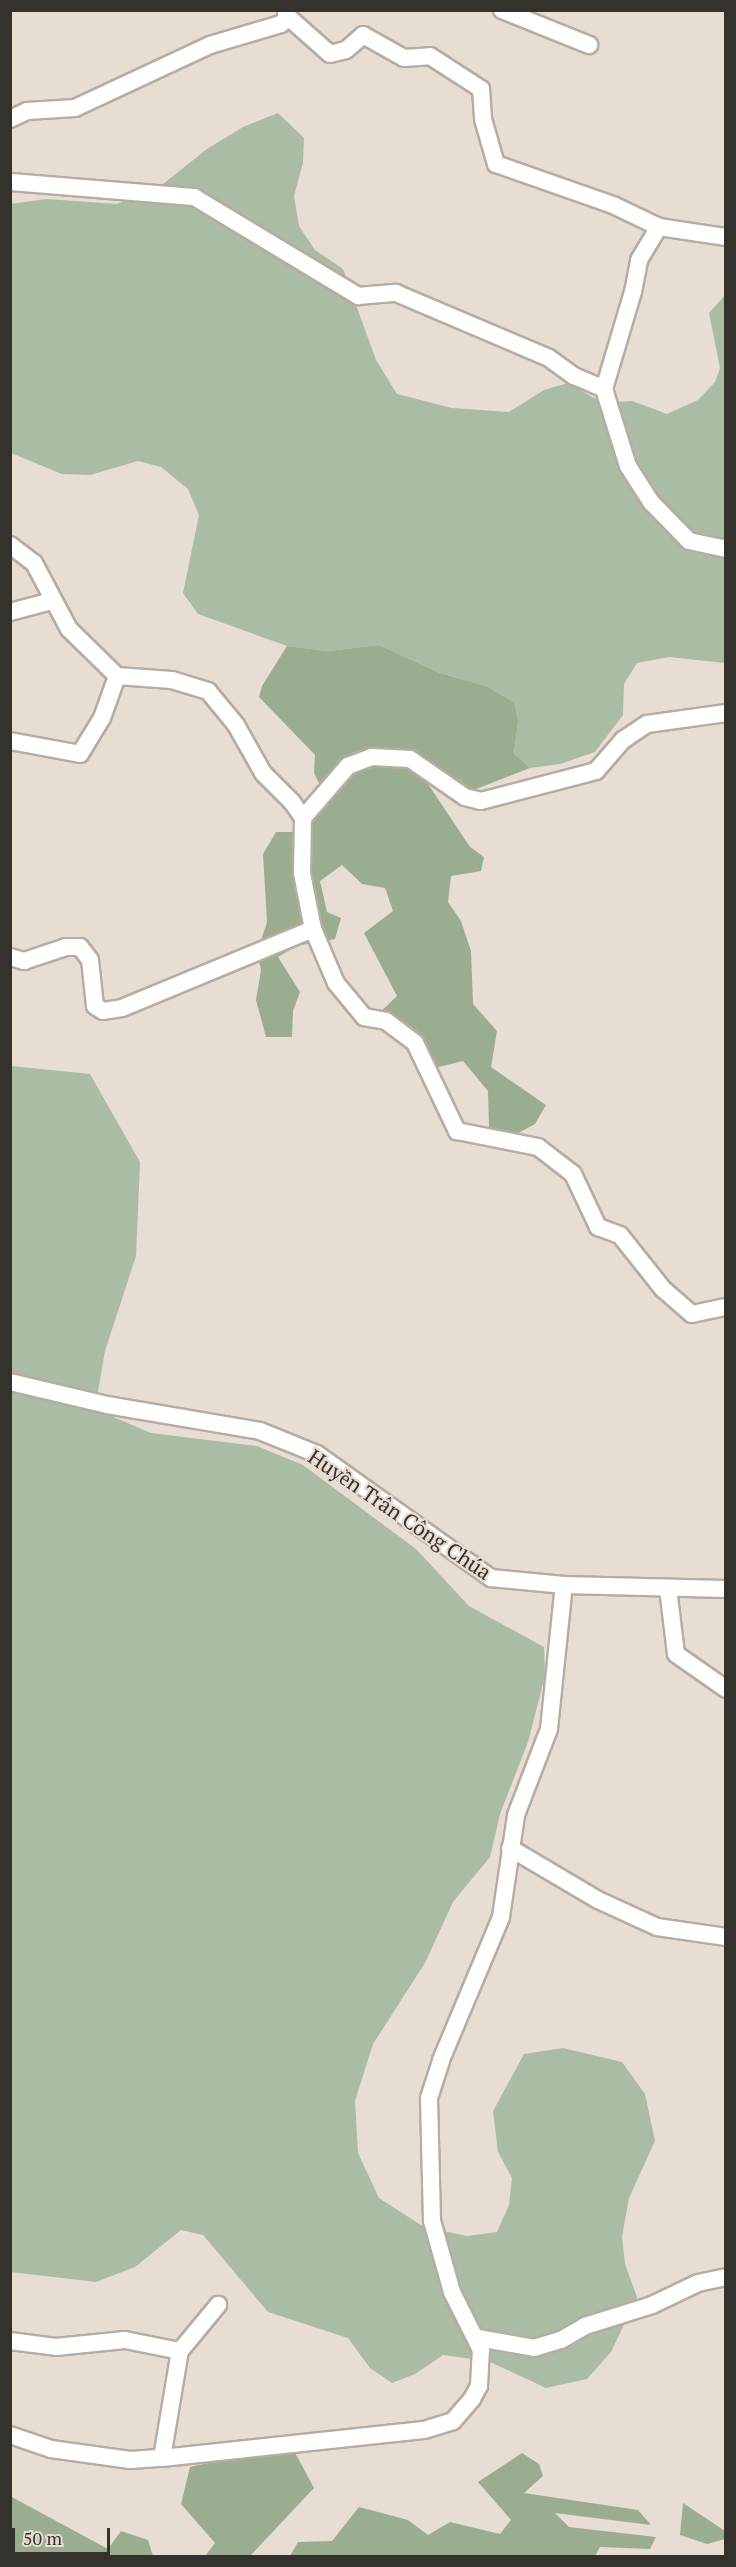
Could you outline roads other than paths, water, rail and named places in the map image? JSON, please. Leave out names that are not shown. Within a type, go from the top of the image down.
[{"type":"street","points":[[502,10],[589,45]]},
{"type":"street","points":[[10,119],[27,111],[75,108],[210,45],[281,24],[286,13],[330,54],[346,50],[363,35],[404,58],[430,57],[481,89],[483,119],[496,164],[613,205],[659,226],[726,237]]},
{"type":"street","points":[[10,182],[194,197],[358,296],[396,293],[539,353],[574,376],[604,388]]},
{"type":"street","points":[[659,226],[639,260],[633,292],[604,388],[628,466],[651,502],[688,541],[726,549]]},
{"type":"street","points":[[10,545],[34,563],[52,601],[69,629],[117,676],[172,681],[208,691],[236,725],[263,773],[292,802],[303,818],[302,873],[313,929],[336,983],[364,1017],[386,1020],[415,1043],[457,1131],[538,1147],[573,1174],[598,1227],[620,1235],[670,1296],[692,1314],[726,1307]]},
{"type":"street","points":[[10,612],[52,601]]},
{"type":"street","points":[[10,741],[80,754],[102,718],[117,676]]},
{"type":"street","points":[[303,818],[348,766],[372,757],[410,759],[465,797],[481,801],[596,771],[623,740],[647,724],[726,713]]},
{"type":"street","points":[[10,957],[24,961],[66,947],[80,947],[90,960],[94,1006],[103,1011],[122,1008],[313,929]]},
{"type":"street","name":"Huyền Trân Công Chúa","points":[[10,1382],[107,1404],[260,1431],[317,1454],[491,1578],[564,1585],[726,1589]]},
{"type":"street","points":[[10,2435],[51,2449],[130,2460],[407,2433],[446,2424],[463,2412],[478,2386],[482,2368],[478,2338],[452,2292],[432,2221],[429,2098],[441,2060],[501,1917],[516,1815],[549,1729],[564,1585]]},
{"type":"street","points":[[668,1588],[676,1654],[726,1689]]},
{"type":"street","points":[[510,1848],[598,1900],[657,1927],[726,1937]]},
{"type":"street","points":[[478,2338],[534,2348],[561,2340],[585,2326],[652,2305],[698,2283],[726,2277]]},
{"type":"street","points":[[162,2458],[180,2352],[218,2306]]},
{"type":"street","points":[[10,2341],[56,2347],[124,2340],[180,2352]]}]
